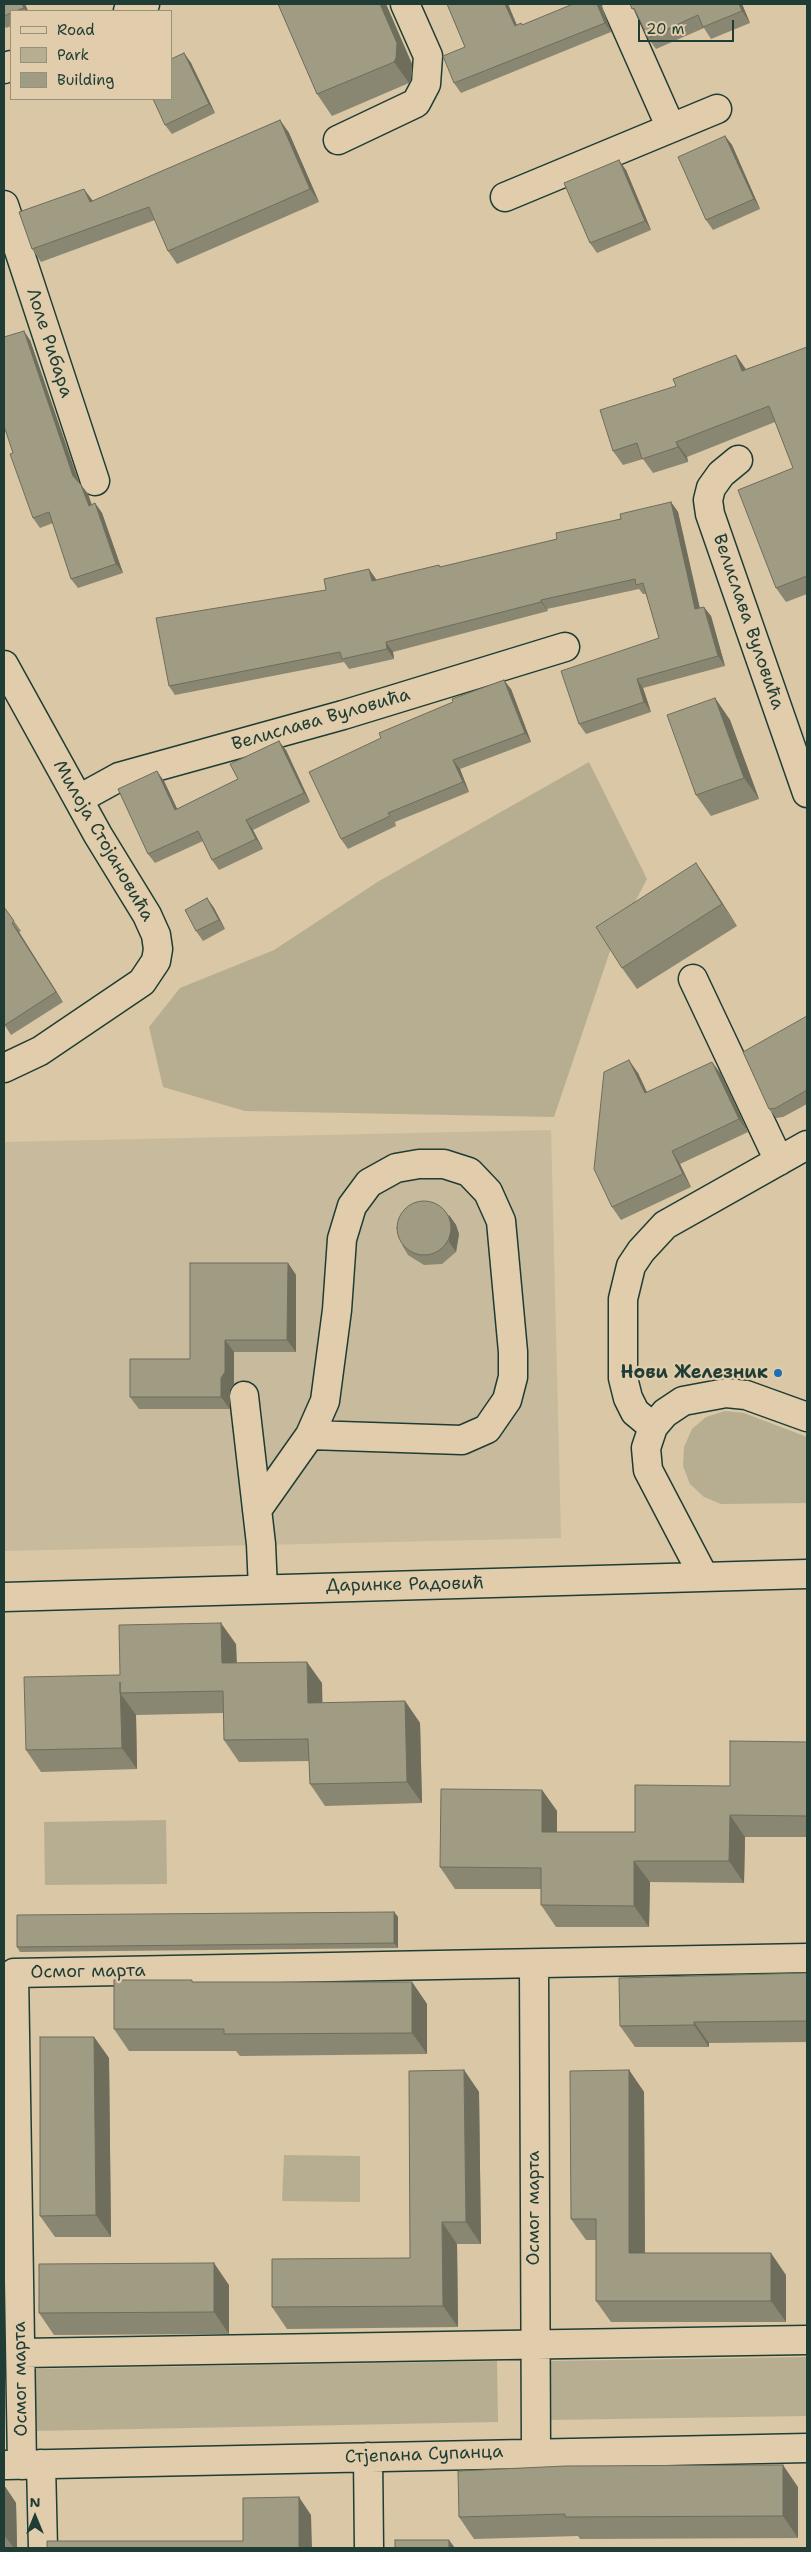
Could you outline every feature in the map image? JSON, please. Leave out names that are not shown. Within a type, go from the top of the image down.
[{"type":"street","points":[[130,10],[145,4]]},
{"type":"street","points":[[338,140],[416,103],[426,84],[428,56],[405,4]]},
{"type":"street","points":[[616,4],[671,128]]},
{"type":"street","points":[[505,197],[717,109]]},
{"type":"street","name":"Лоле Рибара","points":[[4,204],[95,481]]},
{"type":"street","name":"Велислава Вуловића","points":[[738,460],[721,474],[711,488],[708,500],[710,514],[807,793]]},
{"type":"street","name":"Велислава Вуловића","points":[[79,799],[120,777],[352,713],[565,647]]},
{"type":"street","name":"Милоја Стојановића","points":[[4,665],[152,925],[158,949],[156,961],[142,982],[40,1051],[4,1068]]},
{"type":"street","points":[[693,979],[779,1161]]},
{"type":"street","points":[[653,1427],[635,1412],[628,1398],[623,1378],[623,1299],[631,1266],[641,1251],[665,1225],[807,1145]]},
{"type":"street","points":[[257,1510],[310,1435],[326,1401],[337,1310],[342,1239],[352,1206],[369,1184],[396,1168],[419,1164],[444,1164],[469,1172],[488,1192],[501,1221],[513,1352],[513,1377],[507,1400],[487,1429],[462,1440],[310,1435]]},
{"type":"street","points":[[704,1577],[648,1470],[646,1448],[653,1427],[665,1413],[683,1401],[726,1393],[746,1396],[807,1417]]},
{"type":"street","points":[[244,1396],[257,1510],[263,1589]]},
{"type":"street","name":"Даринке Радовић","points":[[4,1597],[807,1574]]},
{"type":"street","name":"Осмог марта","points":[[22,2465],[22,2353],[14,1973],[807,1958]]},
{"type":"street","name":"Осмог марта","points":[[534,1964],[534,2346],[536,2452]]},
{"type":"street","points":[[22,2353],[807,2340]]},
{"type":"street","name":"Стјепана Супанца","points":[[22,2465],[536,2452],[807,2448]]},
{"type":"street","points":[[368,2457],[369,2548]]},
{"type":"street","points":[[22,2465],[44,2548]]},
{"type":"shaded area","points":[[551,1130],[561,1538],[4,1551],[4,1142]]},
{"type":"green space","points":[[589,762],[647,879],[611,948],[554,1117],[245,1111],[163,1087],[149,1027],[180,988],[274,950],[379,881]]},
{"type":"green space","points":[[725,1411],[744,1413],[807,1437],[807,1503],[721,1504],[704,1497],[690,1484],[683,1466],[684,1447],[692,1429],[706,1417]]},
{"type":"green space","points":[[166,1820],[167,1884],[45,1885],[44,1822]]},
{"type":"green space","points":[[284,2155],[360,2156],[360,2202],[282,2201]]},
{"type":"green space","points":[[807,2357],[807,2416],[549,2420],[549,2361]]},
{"type":"green space","points":[[497,2361],[498,2422],[33,2431],[32,2369]]},
{"type":"building","points":[[4,4],[22,4],[24,8],[10,10],[10,13],[4,16]]},
{"type":"building","points":[[278,4],[380,4],[397,43],[396,58],[394,62],[317,94]]},
{"type":"building","points":[[447,4],[505,4],[515,26],[521,23],[522,25],[573,4],[597,4],[605,23],[454,83],[443,56],[465,47]]},
{"type":"building","points":[[630,4],[739,4],[742,11],[703,27],[698,15],[648,38],[634,8],[632,9]]},
{"type":"building","points":[[184,53],[209,104],[165,125],[153,100],[172,100],[172,59]]},
{"type":"building","points":[[280,120],[310,189],[168,251],[149,207],[32,249],[19,212],[84,189],[90,202]]},
{"type":"building","points":[[725,136],[754,199],[706,220],[678,157]]},
{"type":"building","points":[[619,160],[645,221],[590,243],[564,183]]},
{"type":"building","points":[[24,331],[73,476],[81,485],[89,506],[95,503],[116,564],[71,579],[49,512],[33,518],[10,454],[13,453],[4,426],[4,337]]},
{"type":"building","points":[[807,347],[807,576],[776,588],[738,490],[793,468],[769,406],[676,442],[678,447],[642,459],[637,443],[613,451],[600,410],[676,386],[673,379],[736,355],[742,371]]},
{"type":"building","points":[[671,502],[695,609],[704,607],[718,656],[637,679],[644,702],[579,724],[561,671],[659,638],[643,583],[636,585],[635,579],[541,600],[541,602],[386,642],[387,649],[342,659],[340,652],[169,686],[156,618],[326,590],[324,579],[369,569],[372,581],[439,565],[440,567],[557,539],[556,533],[621,519],[620,514]]},
{"type":"building","points":[[504,680],[525,733],[453,760],[463,782],[388,813],[390,816],[341,839],[309,772],[381,738],[379,733],[453,702],[452,699]]},
{"type":"building","points":[[715,698],[744,778],[696,795],[667,715]]},
{"type":"building","points":[[279,741],[304,793],[246,820],[256,839],[212,860],[198,831],[148,854],[118,789],[157,771],[175,810],[238,779],[230,764]]},
{"type":"building","points":[[696,863],[722,904],[622,968],[596,927]]},
{"type":"building","points":[[207,898],[219,920],[196,931],[185,910]]},
{"type":"building","points":[[4,907],[14,921],[12,923],[56,992],[5,1025],[4,1024]]},
{"type":"building","points":[[807,1016],[807,1090],[776,1108],[769,1109],[743,1052]]},
{"type":"building","points":[[629,1060],[645,1093],[712,1062],[739,1119],[672,1151],[683,1174],[612,1207],[594,1169],[604,1072]]},
{"type":"building","points":[[419,1201],[429,1201],[439,1205],[447,1213],[451,1228],[447,1243],[439,1251],[429,1255],[419,1255],[409,1251],[401,1243],[397,1233],[397,1223],[401,1213],[409,1205]]},
{"type":"building","points":[[190,1263],[288,1263],[287,1340],[225,1340],[225,1372],[221,1378],[221,1397],[130,1397],[130,1359],[190,1359]]},
{"type":"building","points":[[221,1623],[222,1663],[307,1662],[308,1703],[405,1701],[407,1782],[310,1784],[308,1739],[224,1740],[223,1691],[120,1693],[122,1748],[26,1750],[24,1677],[120,1675],[119,1625]]},
{"type":"building","points":[[730,1741],[807,1742],[807,1816],[730,1815],[729,1861],[634,1861],[634,1906],[541,1905],[541,1868],[440,1867],[441,1789],[542,1790],[542,1832],[635,1832],[635,1785],[730,1786]]},
{"type":"building","points":[[394,1912],[394,1943],[17,1947],[17,1915]]},
{"type":"building","points":[[807,1973],[807,2021],[694,2022],[694,2025],[620,2026],[619,1978]]},
{"type":"building","points":[[114,1980],[412,1982],[412,2033],[224,2034],[224,2029],[114,2029]]},
{"type":"building","points":[[40,2037],[94,2037],[96,2215],[40,2216]]},
{"type":"building","points":[[464,2070],[466,2222],[442,2222],[443,2306],[272,2307],[272,2259],[410,2258],[409,2071]]},
{"type":"building","points":[[629,2070],[629,2253],[771,2253],[771,2301],[596,2301],[596,2219],[571,2219],[570,2071]]},
{"type":"building","points":[[214,2263],[214,2312],[39,2313],[39,2264]]},
{"type":"building","points":[[783,2465],[783,2516],[565,2517],[565,2514],[459,2517],[458,2471],[565,2466]]},
{"type":"building","points":[[299,2497],[299,2548],[47,2548],[47,2541],[243,2541],[243,2498]]},
{"type":"building","points":[[395,2540],[449,2540],[449,2548],[395,2548]]},
{"type":"place","name":"Нови Железник","points":[[778,1373]]}]
